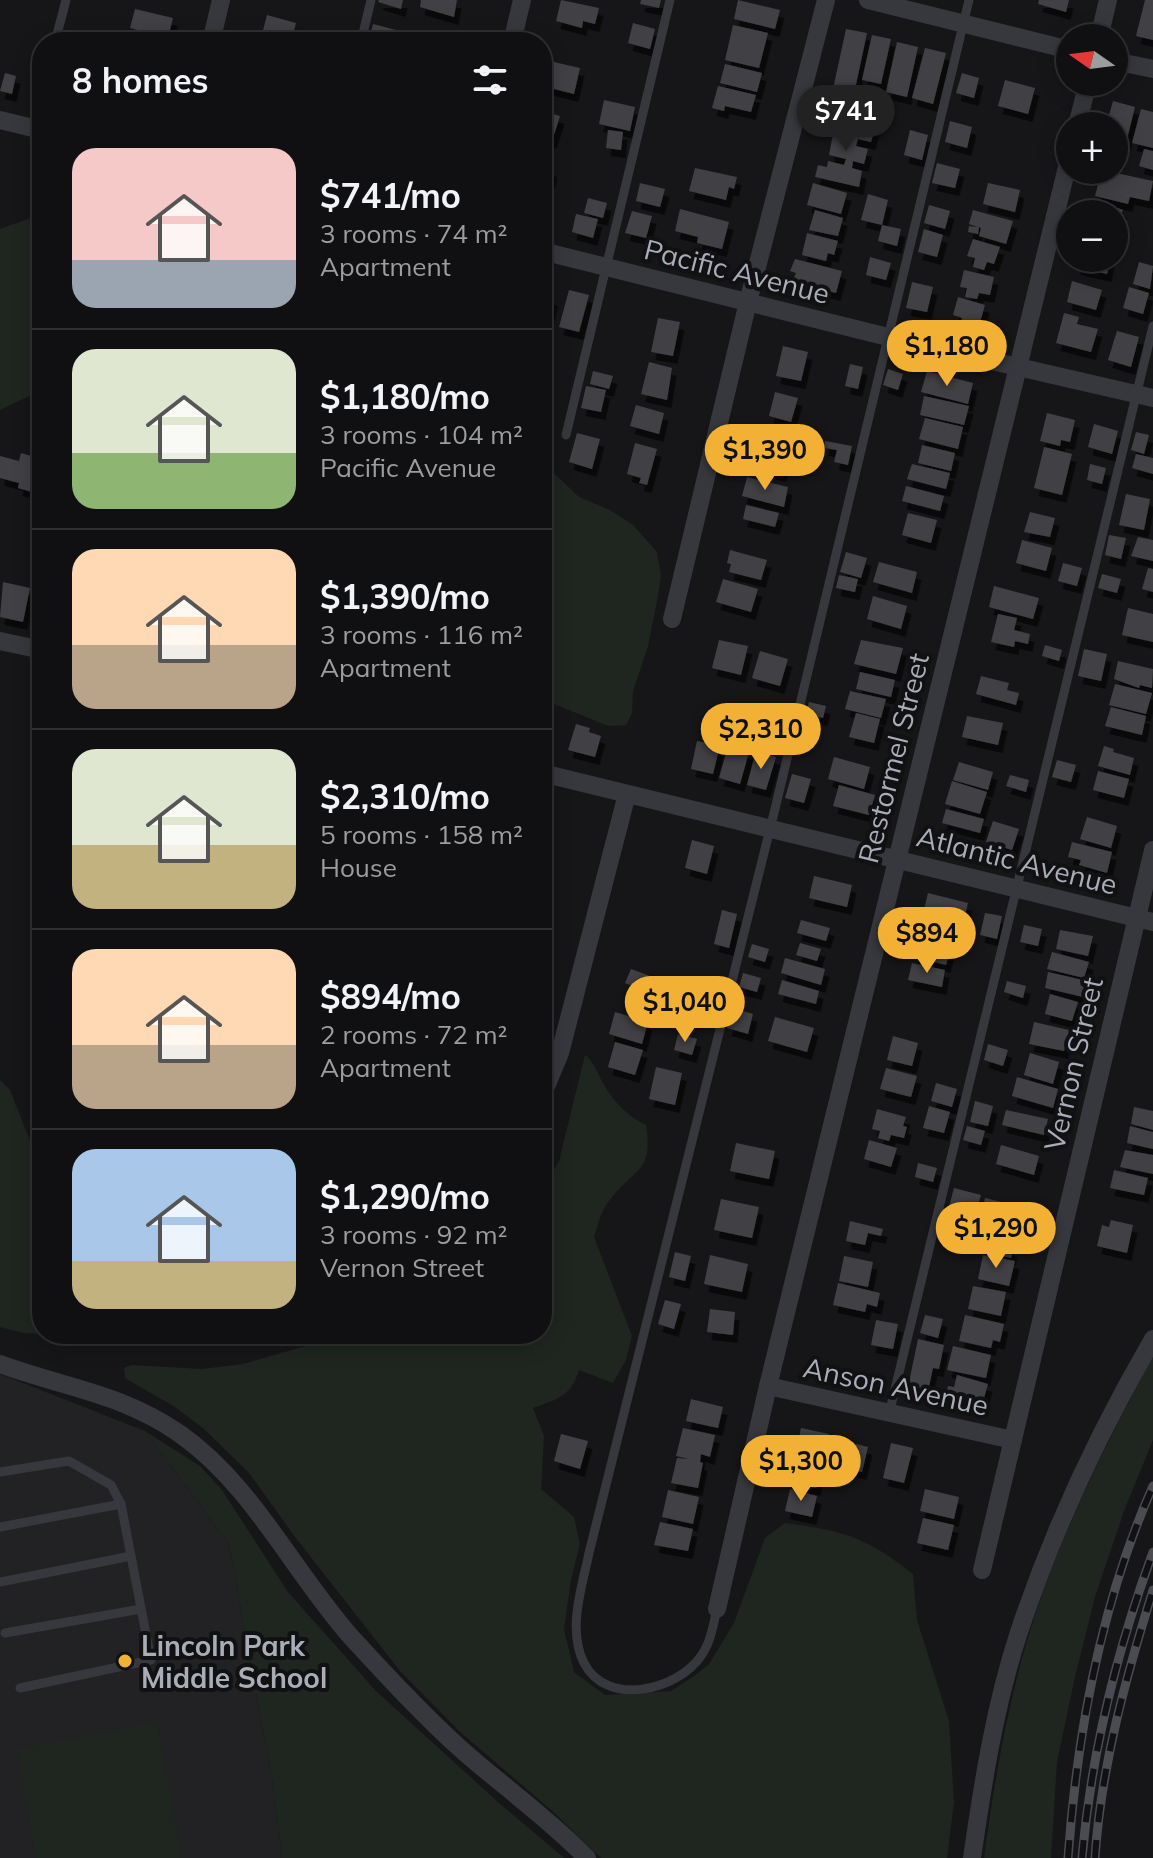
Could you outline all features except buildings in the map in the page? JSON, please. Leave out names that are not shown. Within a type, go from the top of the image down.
[{"type":"street","points":[[213,32],[221,0]]},
{"type":"street","points":[[514,32],[522,0]]},
{"type":"street","points":[[672,619],[748,302],[826,0]]},
{"type":"street","points":[[868,0],[1056,46]]},
{"type":"street","points":[[1102,24],[1108,0]]},
{"type":"street","points":[[1128,64],[1153,69]]},
{"type":"street","points":[[0,120],[32,128]]},
{"type":"street","name":"Restormel Street","points":[[717,1609],[768,1386],[1063,184]]},
{"type":"street","name":"Pacific Avenue","points":[[552,254],[888,337],[1145,396]]},
{"type":"street","points":[[0,641],[32,648]]},
{"type":"street","name":"Atlantic Avenue","points":[[552,775],[1145,920]]},
{"type":"street","points":[[552,1072],[560,1053],[627,794]]},
{"type":"street","name":"Vernon Street","points":[[982,1570],[1145,920],[1153,850]]},
{"type":"street","points":[[972,1858],[999,1706],[1018,1634],[1071,1497],[1121,1394],[1153,1339]]},
{"type":"street","points":[[0,1364],[120,1400],[150,1414],[209,1456],[232,1481],[349,1635],[386,1675],[458,1747],[541,1814],[587,1858]]},
{"type":"street","name":"Anson Avenue","points":[[768,1386],[1013,1440]]},
{"type":"lane","points":[[58,32],[66,0]]},
{"type":"lane","points":[[363,32],[371,0]]},
{"type":"lane","points":[[566,435],[670,0]]},
{"type":"lane","points":[[717,1609],[703,1654],[681,1676],[667,1684],[644,1689],[606,1684],[585,1665],[577,1635],[577,1613],[589,1553],[770,829],[969,0]]},
{"type":"lane","points":[[889,1414],[1017,888],[1145,396],[1153,326]]},
{"type":"lane","points":[[0,1472],[69,1461],[111,1485],[121,1504],[151,1660],[20,1688]]},
{"type":"lane","points":[[0,1527],[121,1504]]},
{"type":"lane","points":[[0,1582],[131,1556]]},
{"type":"lane","points":[[5,1633],[141,1609]]},
{"type":"shaded area","points":[[32,218],[32,395],[0,410],[0,229]]},
{"type":"shaded area","points":[[552,471],[579,497],[610,510],[633,525],[657,552],[661,576],[658,596],[648,646],[633,691],[632,713],[626,725],[608,726],[552,703]]},
{"type":"shaded area","points":[[585,1055],[594,1064],[616,1102],[646,1125],[648,1141],[644,1162],[606,1205],[594,1237],[632,1336],[626,1360],[613,1383],[579,1370],[567,1392],[533,1408],[544,1436],[541,1489],[574,1517],[580,1544],[564,1629],[574,1672],[605,1695],[671,1691],[709,1664],[734,1623],[765,1538],[785,1523],[839,1533],[867,1544],[913,1574],[917,1620],[949,1721],[954,1802],[947,1858],[601,1858],[550,1809],[458,1730],[400,1671],[249,1473],[204,1429],[175,1407],[125,1378],[124,1368],[131,1365],[202,1369],[243,1364],[313,1344],[552,1344],[552,1173],[559,1161]]},
{"type":"shaded area","points":[[0,1080],[10,1090],[32,1146],[32,1333],[0,1327]]},
{"type":"shaded area","points":[[1153,1356],[1153,1440],[1124,1511],[1095,1597],[1075,1677],[1057,1762],[1051,1858],[984,1858],[1006,1724],[1032,1624],[1080,1501]]},
{"type":"shaded area","name":"Lincoln Park Middle School","points":[[0,1374],[145,1431],[229,1544],[272,1779],[282,1858],[0,1858]]},
{"type":"shaded area","points":[[145,1431],[200,1466],[222,1490],[288,1592],[376,1691],[564,1858],[282,1858],[272,1779],[229,1544]]},
{"type":"shaded area","points":[[157,1722],[182,1858],[36,1858],[16,1749]]},
{"type":"railway","points":[[1068,1858],[1078,1763],[1095,1668],[1119,1575],[1153,1486]]},
{"type":"railway","points":[[1082,1858],[1092,1780],[1107,1703],[1153,1552]]},
{"type":"railway","points":[[1095,1858],[1103,1790],[1116,1722],[1153,1590]]},
{"type":"place","name":"Lincoln Park Middle School","points":[[125,1661]]}]
